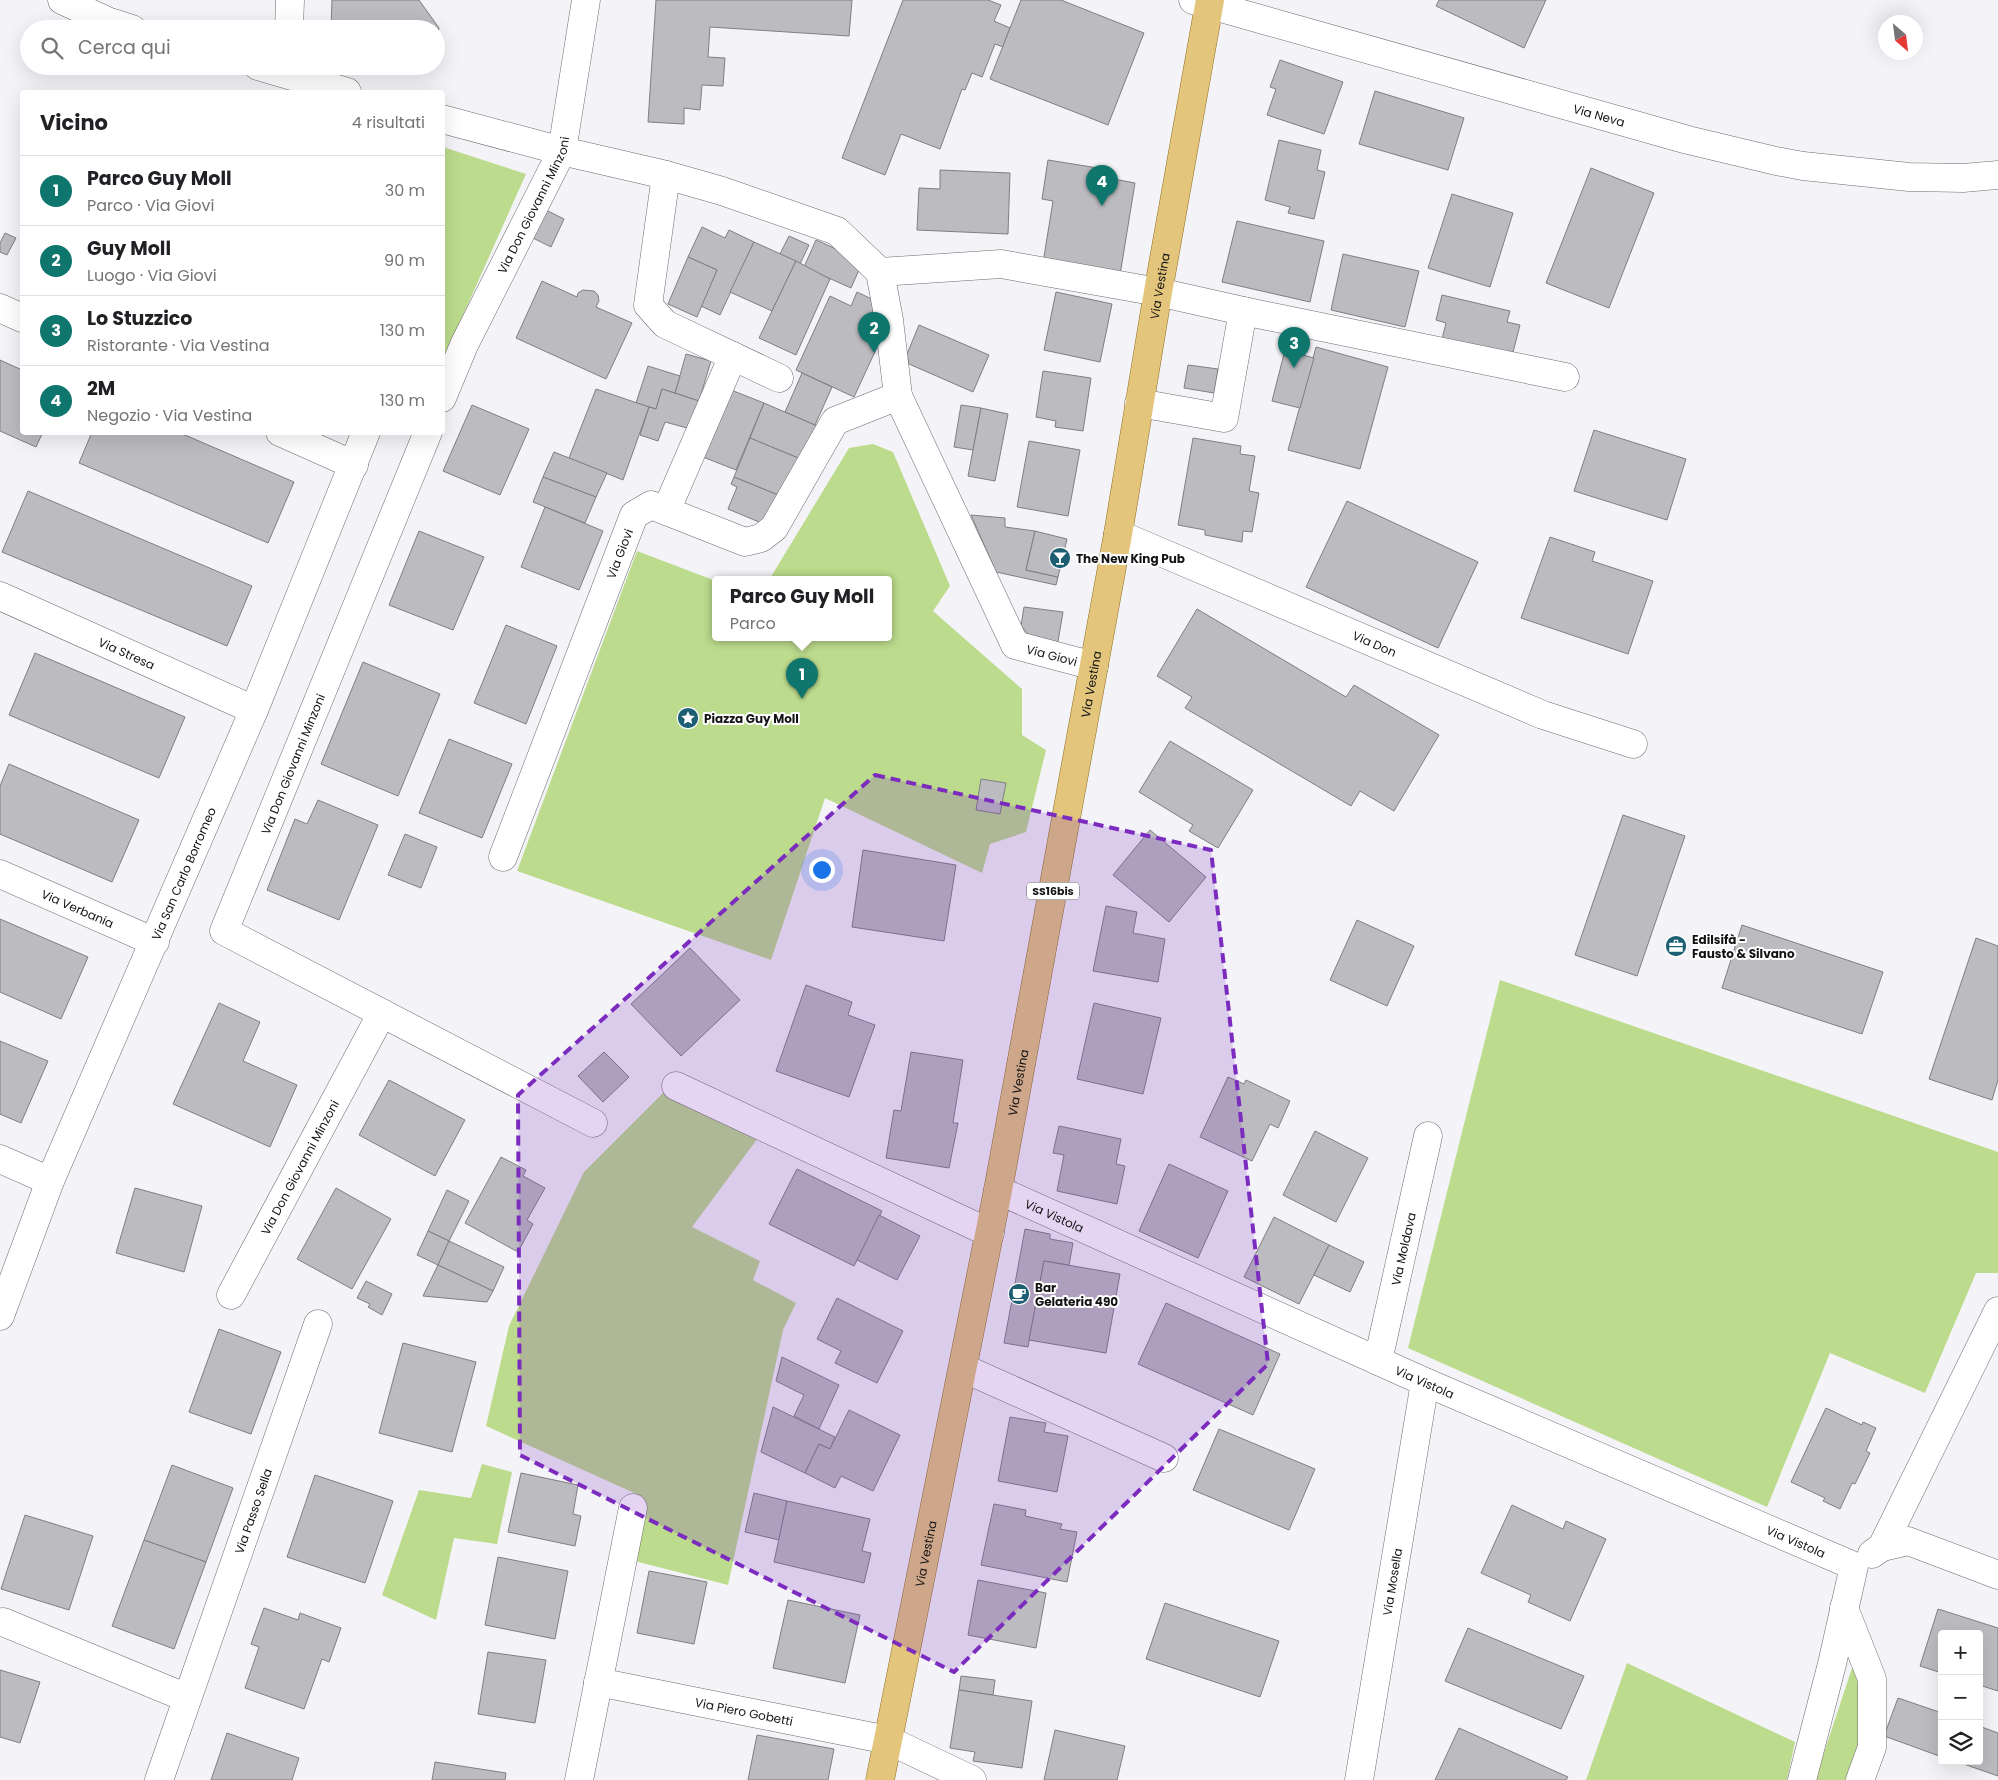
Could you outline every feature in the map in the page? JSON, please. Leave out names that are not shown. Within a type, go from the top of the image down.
[{"type":"main road","name":"Via Vestina","points":[[880,1780],[990,1233],[1094,666],[1118,534],[1204,2]]},
{"type":"street","points":[[62,0],[104,20]]},
{"type":"street","points":[[289,20],[290,0]]},
{"type":"street","name":"Via Don Giovanni Minzoni","points":[[445,391],[464,345],[562,151],[586,0]]},
{"type":"street","name":"Via Neva","points":[[1204,2],[1688,140],[1776,161],[1804,166],[1909,177],[1963,178],[1998,175]]},
{"type":"street","points":[[298,75],[331,90]]},
{"type":"street","points":[[445,120],[562,151],[666,175],[722,191],[836,231],[880,272],[1001,264],[1158,292],[1565,377]]},
{"type":"street","points":[[666,175],[648,305],[665,324],[779,378]]},
{"type":"street","name":"Via Giovi","points":[[880,272],[889,320],[898,396],[1015,645],[1094,666]]},
{"type":"street","points":[[0,308],[20,317]]},
{"type":"street","points":[[1139,403],[1224,418],[1243,311]]},
{"type":"street","points":[[666,511],[733,356]]},
{"type":"street","name":"Via Giovi","points":[[503,857],[634,515],[651,505],[745,542],[761,538],[774,528],[835,421],[898,396]]},
{"type":"street","points":[[287,435],[354,465]]},
{"type":"street","name":"Via San Carlo Borromeo","points":[[0,1316],[50,1181],[254,710],[365,435]]},
{"type":"street","name":"Via Don Giovanni Minzoni","points":[[427,435],[224,931],[593,1123]]},
{"type":"street","name":"Via Don","points":[[1118,534],[1543,715],[1632,744]]},
{"type":"street","name":"Via Stresa","points":[[0,596],[254,710]]},
{"type":"street","name":"Via Verbania","points":[[0,874],[155,942]]},
{"type":"street","name":"Via Don Giovanni Minzoni","points":[[231,1295],[382,1013]]},
{"type":"street","points":[[676,1086],[990,1233]]},
{"type":"street","name":"Via Moldava","points":[[1378,1361],[1428,1136]]},
{"type":"street","points":[[0,1159],[50,1181]]},
{"type":"street","name":"Via Vistola","points":[[998,1190],[1425,1382],[1854,1566]]},
{"type":"street","points":[[1882,1548],[1998,1311]]},
{"type":"street","name":"Via Passo Sella","points":[[159,1780],[318,1324]]},
{"type":"street","points":[[963,1368],[1164,1458]]},
{"type":"street","name":"Via Mosella","points":[[1359,1780],[1425,1382]]},
{"type":"street","points":[[579,1780],[633,1508]]},
{"type":"street","points":[[1802,1780],[1854,1566],[1882,1548],[1908,1541],[1998,1575]]},
{"type":"street","points":[[1844,1608],[1872,1679],[1872,1747],[1860,1780]]},
{"type":"street","points":[[3,1622],[188,1698]]},
{"type":"street","name":"Via Piero Gobetti","points":[[598,1682],[888,1740]]},
{"type":"street","points":[[888,1740],[972,1780]]},
{"type":"highlighted area","points":[[875,775],[1211,850],[1268,1364],[954,1672],[520,1455],[518,1095]]},
{"type":"green space","points":[[445,148],[526,174],[445,356]]},
{"type":"green space","points":[[873,444],[893,452],[950,586],[933,611],[1022,689],[1022,735],[1046,750],[1026,832],[990,844],[982,873],[825,798],[771,960],[517,871],[637,551],[712,579],[712,641],[892,641],[892,576],[771,576],[849,448]]},
{"type":"green space","points":[[1500,980],[1998,1152],[1998,1273],[1976,1273],[1925,1393],[1830,1353],[1767,1507],[1408,1348]]},
{"type":"green space","points":[[665,1091],[758,1138],[692,1227],[760,1261],[753,1280],[796,1303],[783,1330],[728,1585],[627,1559],[643,1497],[486,1426],[509,1326],[584,1172]]},
{"type":"green space","points":[[482,1464],[512,1472],[497,1544],[454,1538],[436,1620],[382,1595],[419,1490],[471,1498]]},
{"type":"green space","points":[[1855,1659],[1867,1694],[1857,1754],[1848,1780],[1815,1780]]},
{"type":"green space","points":[[1627,1663],[1795,1742],[1787,1780],[1586,1780]]},
{"type":"building","points":[[332,0],[419,0],[433,20],[331,20]]},
{"type":"building","points":[[656,0],[852,0],[849,36],[710,27],[708,57],[725,58],[723,86],[702,85],[700,110],[684,108],[684,124],[648,122]]},
{"type":"building","points":[[903,0],[988,0],[1001,5],[994,21],[1010,28],[1003,47],[995,44],[982,77],[972,73],[965,90],[962,89],[940,149],[901,134],[885,175],[842,158]]},
{"type":"building","points":[[1021,0],[1061,0],[1144,33],[1108,125],[990,79]]},
{"type":"building","points":[[1439,0],[1546,0],[1524,48],[1436,6]]},
{"type":"building","points":[[1280,60],[1343,82],[1324,134],[1267,115],[1276,89],[1270,87]]},
{"type":"building","points":[[1375,91],[1464,118],[1448,170],[1359,144]]},
{"type":"building","points":[[1279,140],[1321,150],[1317,170],[1325,172],[1314,219],[1288,213],[1290,207],[1265,200]]},
{"type":"building","points":[[1048,160],[1104,169],[1103,177],[1135,183],[1120,275],[1043,263],[1053,201],[1042,199]]},
{"type":"building","points":[[1591,168],[1654,193],[1609,308],[1546,283]]},
{"type":"building","points":[[940,170],[1010,173],[1008,234],[917,230],[919,188],[940,189]]},
{"type":"building","points":[[1452,194],[1513,213],[1490,287],[1428,268]]},
{"type":"building","points":[[546,210],[564,219],[551,247],[533,238]]},
{"type":"building","points":[[1237,221],[1324,241],[1310,302],[1222,282]]},
{"type":"building","points":[[702,227],[725,238],[729,230],[754,242],[720,315],[701,306],[717,270],[688,257]]},
{"type":"building","points":[[5,233],[16,238],[7,255],[0,252],[0,243]]},
{"type":"building","points":[[789,236],[809,245],[800,264],[780,254]]},
{"type":"building","points":[[816,240],[863,261],[851,288],[804,267]]},
{"type":"building","points":[[754,242],[796,261],[772,311],[730,292]]},
{"type":"building","points":[[1343,254],[1419,271],[1405,327],[1331,310]]},
{"type":"building","points":[[688,257],[717,270],[697,317],[668,304]]},
{"type":"building","points":[[796,261],[830,279],[796,355],[759,338]]},
{"type":"building","points":[[542,281],[577,297],[578,293],[583,290],[594,291],[598,295],[599,301],[596,307],[632,323],[606,379],[516,338]]},
{"type":"building","points":[[857,292],[878,302],[869,320],[886,328],[854,397],[796,370],[830,296],[851,306]]},
{"type":"building","points":[[1056,292],[1112,304],[1100,362],[1044,350]]},
{"type":"building","points":[[1442,295],[1510,311],[1507,322],[1520,325],[1511,360],[1441,343],[1446,323],[1436,320]]},
{"type":"building","points":[[919,325],[989,355],[973,392],[909,364],[907,354]]},
{"type":"building","points":[[1316,347],[1388,367],[1360,469],[1288,450]]},
{"type":"building","points":[[1285,350],[1314,358],[1300,408],[1272,401]]},
{"type":"building","points":[[686,354],[711,361],[699,401],[675,393]]},
{"type":"building","points":[[0,360],[20,369],[20,435],[42,435],[36,447],[0,431]]},
{"type":"building","points":[[1188,365],[1218,369],[1214,393],[1184,388]]},
{"type":"building","points":[[648,366],[680,376],[675,393],[662,389],[656,409],[636,403]]},
{"type":"building","points":[[1043,371],[1091,378],[1083,431],[1055,427],[1056,421],[1036,417]]},
{"type":"building","points":[[802,373],[832,387],[815,425],[785,412]]},
{"type":"building","points":[[596,389],[649,407],[623,480],[569,458]]},
{"type":"building","points":[[662,389],[699,401],[691,429],[665,422],[658,441],[640,435],[649,407],[656,409]]},
{"type":"building","points":[[731,390],[764,403],[736,470],[703,457]]},
{"type":"building","points":[[764,403],[817,426],[803,460],[750,438]]},
{"type":"building","points":[[472,405],[529,429],[500,495],[443,471]]},
{"type":"building","points":[[961,405],[981,408],[973,450],[954,447]]},
{"type":"building","points":[[981,408],[1008,414],[995,481],[968,476]]},
{"type":"building","points":[[1594,430],[1686,459],[1667,520],[1574,491]]},
{"type":"building","points":[[91,435],[185,435],[294,482],[268,543],[79,463]]},
{"type":"building","points":[[750,438],[803,460],[783,497],[734,477]]},
{"type":"building","points":[[1193,438],[1241,446],[1240,454],[1255,456],[1249,491],[1259,493],[1252,532],[1243,531],[1242,542],[1205,535],[1205,530],[1178,525]]},
{"type":"building","points":[[1029,441],[1080,450],[1068,516],[1017,507]]},
{"type":"building","points":[[554,452],[607,473],[596,497],[543,477]]},
{"type":"building","points":[[543,477],[596,497],[585,523],[533,502]]},
{"type":"building","points":[[734,477],[783,497],[771,527],[728,509],[737,487],[731,484]]},
{"type":"building","points":[[28,491],[252,586],[227,646],[2,552]]},
{"type":"building","points":[[1347,501],[1478,562],[1438,648],[1306,587]]},
{"type":"building","points":[[545,507],[603,531],[579,590],[521,567]]},
{"type":"building","points":[[971,515],[1005,518],[1005,527],[1035,531],[1026,570],[1058,577],[1056,585],[996,572]]},
{"type":"building","points":[[419,531],[484,557],[453,630],[389,605]]},
{"type":"building","points":[[1035,531],[1067,539],[1058,577],[1026,570]]},
{"type":"building","points":[[1550,537],[1595,552],[1592,561],[1653,581],[1628,654],[1521,618]]},
{"type":"building","points":[[1024,607],[1063,612],[1057,647],[1037,644],[1021,626]]},
{"type":"building","points":[[1197,609],[1346,697],[1354,685],[1439,735],[1394,811],[1360,791],[1351,806],[1185,708],[1192,697],[1157,676]]},
{"type":"building","points":[[506,625],[557,646],[526,724],[474,703]]},
{"type":"building","points":[[35,653],[185,717],[159,778],[9,715]]},
{"type":"building","points":[[363,662],[440,694],[398,796],[321,764]]},
{"type":"building","points":[[449,739],[512,764],[482,838],[419,813]]},
{"type":"building","points":[[1170,741],[1253,790],[1218,848],[1189,831],[1193,825],[1139,792]]},
{"type":"building","points":[[9,764],[139,820],[112,882],[0,834],[0,786]]},
{"type":"building","points":[[981,779],[1006,783],[1000,814],[976,810]]},
{"type":"building","points":[[318,800],[378,825],[339,920],[267,890],[295,819],[307,824]]},
{"type":"building","points":[[1623,815],[1685,836],[1637,976],[1575,955]]},
{"type":"building","points":[[1150,830],[1206,877],[1169,922],[1113,875]]},
{"type":"building","points":[[405,834],[437,847],[421,888],[388,875]]},
{"type":"building","points":[[863,850],[956,865],[944,941],[852,927]]},
{"type":"building","points":[[1106,906],[1137,912],[1133,933],[1165,939],[1158,982],[1093,971]]},
{"type":"building","points":[[0,919],[88,957],[61,1019],[0,992]]},
{"type":"building","points":[[1357,920],[1414,946],[1387,1006],[1330,980]]},
{"type":"building","points":[[1742,925],[1883,972],[1862,1034],[1722,988]]},
{"type":"building","points":[[1976,938],[1998,946],[1998,1080],[1992,1100],[1929,1079]]},
{"type":"building","points":[[690,948],[740,1000],[681,1056],[631,1004]]},
{"type":"building","points":[[806,985],[852,1002],[848,1015],[875,1025],[849,1097],[776,1071]]},
{"type":"building","points":[[219,1003],[260,1022],[243,1061],[297,1085],[270,1147],[173,1104]]},
{"type":"building","points":[[1094,1003],[1161,1018],[1143,1094],[1077,1079]]},
{"type":"building","points":[[0,1041],[48,1061],[21,1123],[0,1114]]},
{"type":"building","points":[[604,1052],[629,1077],[603,1102],[578,1076]]},
{"type":"building","points":[[911,1052],[963,1060],[953,1123],[958,1123],[949,1168],[886,1158],[894,1110],[901,1111]]},
{"type":"building","points":[[1228,1077],[1244,1084],[1246,1080],[1290,1101],[1278,1128],[1270,1124],[1252,1161],[1200,1137]]},
{"type":"building","points":[[389,1080],[465,1120],[435,1176],[359,1135]]},
{"type":"building","points":[[1059,1126],[1121,1139],[1116,1164],[1125,1166],[1117,1204],[1057,1191],[1064,1155],[1053,1153]]},
{"type":"building","points":[[1315,1131],[1368,1158],[1336,1222],[1283,1195]]},
{"type":"building","points":[[501,1157],[526,1170],[523,1176],[545,1188],[527,1220],[533,1224],[518,1252],[465,1223]]},
{"type":"building","points":[[1169,1164],[1228,1191],[1198,1258],[1139,1231]]},
{"type":"building","points":[[797,1169],[882,1211],[854,1266],[769,1224]]},
{"type":"building","points":[[135,1188],[202,1206],[184,1272],[116,1253]]},
{"type":"building","points":[[336,1188],[391,1219],[352,1289],[297,1259]]},
{"type":"building","points":[[447,1190],[469,1201],[449,1241],[428,1231]]},
{"type":"building","points":[[879,1215],[920,1236],[897,1280],[857,1260]]},
{"type":"building","points":[[1274,1217],[1329,1245],[1299,1304],[1244,1277]]},
{"type":"building","points":[[1025,1229],[1050,1234],[1050,1239],[1073,1243],[1069,1265],[1044,1261],[1028,1347],[1004,1343]]},
{"type":"building","points":[[428,1231],[449,1241],[438,1265],[417,1255]]},
{"type":"building","points":[[449,1241],[504,1267],[493,1291],[438,1265]]},
{"type":"building","points":[[1329,1245],[1364,1262],[1350,1292],[1314,1275]]},
{"type":"building","points":[[1044,1261],[1120,1274],[1106,1353],[1029,1340]]},
{"type":"building","points":[[438,1265],[493,1291],[487,1302],[423,1296]]},
{"type":"building","points":[[366,1281],[392,1294],[382,1315],[368,1307],[370,1304],[357,1298]]},
{"type":"building","points":[[837,1298],[903,1331],[877,1383],[835,1363],[841,1351],[817,1339]]},
{"type":"building","points":[[1166,1303],[1280,1354],[1253,1415],[1138,1364]]},
{"type":"building","points":[[219,1329],[281,1352],[251,1434],[189,1412]]},
{"type":"building","points":[[403,1343],[476,1362],[452,1452],[379,1433]]},
{"type":"building","points":[[782,1357],[839,1385],[819,1429],[794,1416],[804,1395],[776,1381]]},
{"type":"building","points":[[773,1407],[835,1437],[830,1449],[819,1444],[805,1473],[761,1452]]},
{"type":"building","points":[[1826,1408],[1862,1425],[1863,1422],[1876,1428],[1866,1451],[1870,1453],[1855,1484],[1852,1483],[1840,1509],[1823,1501],[1825,1498],[1791,1482]]},
{"type":"building","points":[[849,1410],[900,1435],[873,1491],[841,1476],[835,1488],[805,1473],[819,1444],[830,1449]]},
{"type":"building","points":[[1010,1417],[1046,1423],[1044,1432],[1068,1436],[1057,1492],[998,1481]]},
{"type":"building","points":[[1219,1429],[1315,1469],[1289,1530],[1193,1490]]},
{"type":"building","points":[[172,1465],[233,1488],[206,1562],[144,1540]]},
{"type":"building","points":[[521,1473],[578,1485],[573,1514],[581,1516],[575,1546],[508,1532]]},
{"type":"building","points":[[315,1475],[393,1501],[365,1583],[287,1557]]},
{"type":"building","points":[[754,1493],[787,1501],[779,1540],[745,1532]]},
{"type":"building","points":[[787,1501],[870,1519],[862,1551],[871,1553],[864,1583],[774,1562]]},
{"type":"building","points":[[994,1504],[1026,1510],[1025,1516],[1062,1524],[1060,1529],[1077,1532],[1067,1582],[981,1565]]},
{"type":"building","points":[[1512,1505],[1563,1529],[1566,1521],[1606,1539],[1570,1621],[1528,1602],[1531,1595],[1481,1573]]},
{"type":"building","points":[[25,1515],[93,1536],[69,1610],[1,1589]]},
{"type":"building","points":[[144,1540],[206,1562],[174,1649],[112,1626]]},
{"type":"building","points":[[498,1557],[568,1571],[555,1639],[485,1625]]},
{"type":"building","points":[[649,1571],[707,1582],[694,1644],[637,1633]]},
{"type":"building","points":[[978,1580],[1046,1593],[1036,1648],[968,1635]]},
{"type":"building","points":[[788,1600],[860,1615],[845,1683],[773,1668]]},
{"type":"building","points":[[1165,1603],[1279,1641],[1260,1697],[1146,1659]]},
{"type":"building","points":[[264,1608],[298,1620],[300,1613],[341,1628],[329,1662],[322,1659],[304,1709],[245,1688],[259,1647],[251,1644]]},
{"type":"building","points":[[1938,1609],[1998,1628],[1998,1691],[1983,1686],[1983,1630],[1938,1630],[1938,1672],[1920,1666]]},
{"type":"building","points":[[1468,1628],[1584,1676],[1561,1729],[1445,1681]]},
{"type":"building","points":[[488,1652],[546,1660],[535,1723],[478,1714]]},
{"type":"building","points":[[0,1670],[40,1682],[20,1743],[0,1737]]},
{"type":"building","points":[[961,1676],[995,1680],[993,1695],[959,1690]]},
{"type":"building","points":[[959,1690],[1032,1701],[1022,1768],[973,1761],[975,1752],[950,1748]]},
{"type":"building","points":[[1898,1698],[1938,1712],[1938,1756],[1884,1736]]},
{"type":"building","points":[[1983,1727],[1998,1733],[1998,1776],[1966,1765],[1983,1765]]},
{"type":"building","points":[[1459,1728],[1568,1777],[1566,1780],[1435,1780]]},
{"type":"building","points":[[1055,1730],[1125,1746],[1117,1780],[1044,1780]]},
{"type":"building","points":[[227,1733],[299,1758],[292,1780],[211,1780]]},
{"type":"building","points":[[757,1735],[834,1749],[828,1780],[748,1780]]},
{"type":"building","points":[[435,1762],[506,1773],[505,1780],[432,1780]]},
{"type":"place","name":"2M","points":[[1102,206]]},
{"type":"place","name":"Guy Moll","points":[[874,353]]},
{"type":"place","name":"Lo Stuzzico","points":[[1294,368]]},
{"type":"place","name":"The New King Pub","points":[[1060,558]]},
{"type":"place","name":"Parco Guy Moll","points":[[802,699]]},
{"type":"place","name":"Piazza Guy Moll","points":[[688,718]]},
{"type":"place","name":"Edilsifà - Fausto & Silvano","points":[[1676,946]]},
{"type":"place","name":"Bar Gelateria 490","points":[[1019,1294]]}]
